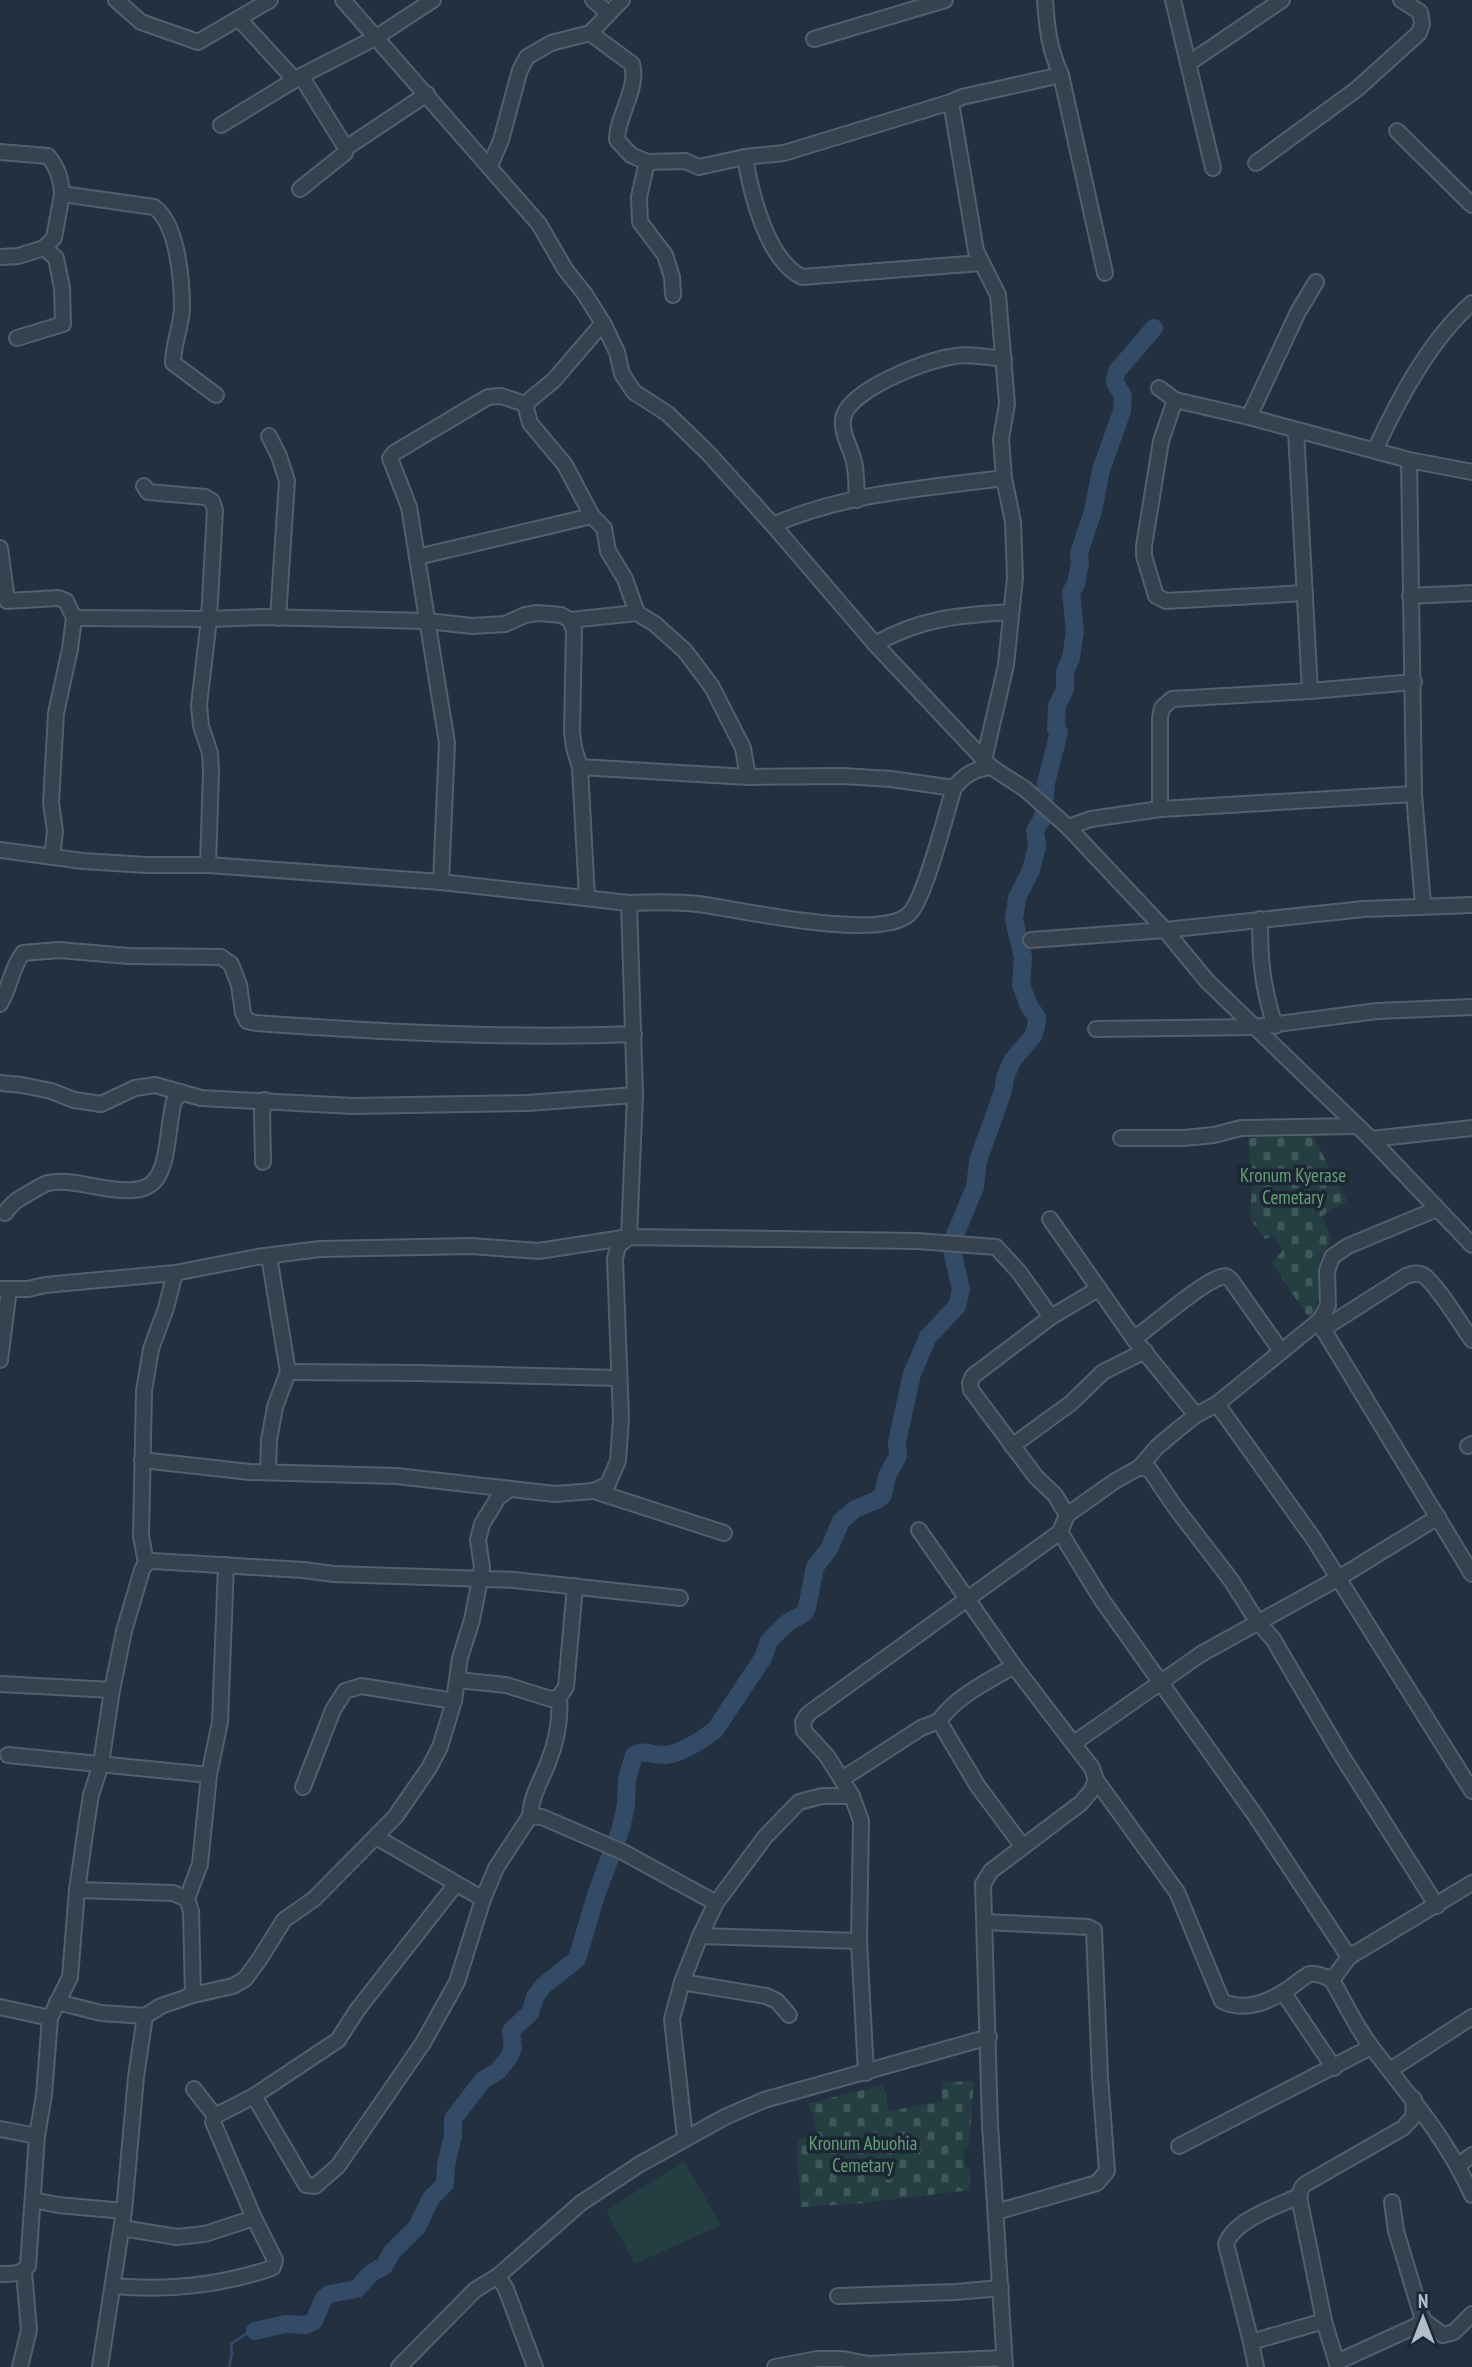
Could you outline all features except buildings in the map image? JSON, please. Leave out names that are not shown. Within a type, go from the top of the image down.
[{"type":"street","points":[[116,0],[141,22],[194,42],[202,41],[270,0]]},
{"type":"street","points":[[343,0],[539,224],[565,269],[603,323],[617,352],[622,374],[634,392],[668,414],[709,454],[875,644],[988,764],[1025,789],[1068,827],[1165,930],[1207,981],[1371,1139],[1472,1245]]},
{"type":"street","points":[[221,125],[298,78],[375,38],[433,0]]},
{"type":"street","points":[[593,0],[608,13]]},
{"type":"street","points":[[490,166],[501,140],[523,62],[551,43],[590,33],[622,0]]},
{"type":"street","points":[[881,18],[889,0]]},
{"type":"street","points":[[814,39],[943,0]]},
{"type":"street","points":[[1045,0],[1051,53],[1061,75],[1105,273]]},
{"type":"street","points":[[1173,0],[1213,167]]},
{"type":"street","points":[[1189,63],[1282,0]]},
{"type":"street","points":[[1256,163],[1357,89],[1419,33],[1422,24],[1420,12],[1401,0]]},
{"type":"street","points":[[239,19],[298,78],[346,148]]},
{"type":"street","points":[[590,33],[634,68],[617,140],[631,155],[647,162],[685,161],[699,167],[794,150],[962,97],[1061,75]]},
{"type":"street","points":[[300,189],[345,153],[346,148],[426,94]]},
{"type":"street","points":[[951,102],[956,119],[972,230],[981,263],[998,295],[1007,404],[1001,439],[1004,478],[1013,522],[1015,578],[1006,665],[988,764]]},
{"type":"street","points":[[1397,131],[1472,205]]},
{"type":"street","points":[[0,152],[48,156],[56,166],[61,180],[62,194],[49,243],[56,258],[62,288],[63,324],[17,338]]},
{"type":"street","points":[[745,157],[753,200],[764,227],[789,270],[802,277],[981,263]]},
{"type":"street","points":[[647,162],[639,197],[640,222],[665,255],[672,277],[673,295]]},
{"type":"street","points":[[62,194],[154,207],[164,216],[176,242],[182,310],[173,363],[216,395]]},
{"type":"street","points":[[0,257],[18,256],[49,243]]},
{"type":"street","points":[[1249,417],[1297,312],[1316,282]]},
{"type":"street","points":[[1375,450],[1400,396],[1448,328],[1472,303]]},
{"type":"street","points":[[525,404],[554,380],[603,323]]},
{"type":"street","points":[[857,500],[855,463],[843,428],[844,416],[851,404],[872,388],[950,356],[978,355],[1004,359]]},
{"type":"street","points":[[1159,388],[1175,400],[1409,460],[1472,472]]},
{"type":"street","points":[[441,881],[447,743],[409,508],[390,458],[394,453],[488,397],[501,396],[525,404]]},
{"type":"street","points":[[1175,400],[1161,441],[1144,546],[1144,556],[1156,596],[1166,601],[1305,593]]},
{"type":"street","points":[[525,404],[530,423],[565,465],[592,516],[604,528],[608,551],[625,579],[636,613]]},
{"type":"street","points":[[1296,430],[1310,691]]},
{"type":"street","points":[[269,436],[288,481],[278,618]]},
{"type":"street","points":[[1409,460],[1414,794],[1423,905]]},
{"type":"street","points":[[773,525],[800,513],[905,490],[1004,478]]},
{"type":"street","points":[[144,486],[148,492],[205,496],[212,501],[215,510],[209,619],[199,705],[201,726],[210,753],[208,865]]},
{"type":"street","points":[[417,557],[592,516]]},
{"type":"street","points":[[0,548],[7,601],[58,598],[66,601],[74,618],[56,713],[51,803],[55,831],[52,858]]},
{"type":"street","points":[[1410,596],[1472,593]]},
{"type":"street","points":[[875,644],[901,629],[937,619],[1011,612]]},
{"type":"street","points":[[74,618],[427,621],[471,626],[505,624],[525,615],[538,613],[561,615],[570,620],[636,613],[655,624],[685,651],[712,687],[743,748],[748,777]]},
{"type":"street","points":[[570,620],[574,630],[572,732],[580,766],[587,898]]},
{"type":"street","points":[[1160,809],[1160,718],[1162,708],[1172,699],[1414,682]]},
{"type":"street","points":[[0,850],[52,858],[146,865],[208,865],[441,881],[629,903],[698,904],[773,917],[846,925],[890,922],[909,915],[922,892],[954,788],[976,768],[988,764]]},
{"type":"street","points":[[580,766],[748,777],[842,776],[891,779],[954,788]]},
{"type":"street","points":[[1068,827],[1091,819],[1160,809],[1414,794]]},
{"type":"street","points":[[142,1460],[240,1471],[396,1476],[507,1491],[555,1494],[594,1491],[608,1484],[618,1461],[621,1418],[615,1259],[618,1246],[629,1237],[635,1095],[629,903]]},
{"type":"street","points":[[1031,940],[1423,905],[1472,905]]},
{"type":"street","points":[[1260,919],[1260,960],[1264,993],[1275,1026]]},
{"type":"street","points":[[0,1004],[17,961],[23,953],[59,950],[128,956],[202,956],[221,957],[231,964],[239,985],[243,1013],[247,1021],[256,1023],[397,1032],[528,1036],[634,1034]]},
{"type":"street","points":[[1096,1030],[1275,1026],[1377,1011],[1472,1007]]},
{"type":"street","points":[[0,1083],[51,1091],[74,1100],[101,1104],[135,1088],[155,1085],[201,1098],[353,1106],[527,1103],[635,1095]]},
{"type":"street","points":[[5,1213],[12,1202],[48,1183],[79,1183],[104,1190],[140,1189],[155,1181],[161,1169],[174,1101],[181,1092]]},
{"type":"street","points":[[263,1162],[262,1112],[265,1100]]},
{"type":"street","points":[[1121,1138],[1184,1138],[1214,1135],[1241,1128],[1356,1126]]},
{"type":"street","points":[[1371,1139],[1472,1128]]},
{"type":"street","points":[[1321,1324],[1328,1306],[1327,1271],[1332,1257],[1348,1246],[1437,1209]]},
{"type":"street","points":[[1050,1219],[1134,1339],[1196,1415]]},
{"type":"street","points":[[0,1360],[4,1289],[175,1273],[257,1256],[320,1249],[471,1246],[539,1251],[629,1237],[917,1241],[996,1247],[1019,1272],[1051,1317]]},
{"type":"street","points":[[268,1472],[269,1440],[275,1407],[288,1372],[272,1283],[270,1256]]},
{"type":"street","points":[[20,2367],[29,2330],[24,2271],[28,2266],[37,2136],[44,2095],[50,2018],[70,1977],[77,1890],[91,1795],[101,1764],[124,1631],[146,1563],[141,1536],[144,1391],[151,1349],[175,1273]]},
{"type":"street","points":[[866,2073],[859,1941],[861,1821],[852,1796],[842,1779],[827,1756],[804,1731],[803,1722],[808,1714],[1060,1532],[1067,1515],[1140,1467],[1157,1447],[1196,1415],[1217,1404],[1281,1351],[1321,1324],[1406,1276],[1414,1273],[1422,1275],[1431,1283],[1472,1340]]},
{"type":"street","points":[[1134,1339],[1195,1293],[1220,1277],[1226,1277],[1231,1280],[1281,1351]]},
{"type":"street","points":[[1067,1515],[1055,1495],[1036,1477],[1012,1446],[971,1390],[970,1383],[973,1376],[1051,1317],[1098,1289]]},
{"type":"street","points":[[1321,1324],[1472,1574]]},
{"type":"street","points":[[1012,1446],[1070,1403],[1103,1371],[1144,1351]]},
{"type":"street","points":[[288,1372],[618,1378]]},
{"type":"street","points":[[1217,1404],[1313,1538],[1470,1782]]},
{"type":"street","points":[[1140,1467],[1150,1471],[1231,1580],[1257,1621],[1273,1639],[1340,1753],[1437,1906]]},
{"type":"street","points":[[57,2002],[101,2013],[145,2016],[161,2006],[193,1995],[233,1986],[244,1979],[259,1961],[284,1920],[314,1899],[395,1817],[429,1768],[440,1747],[454,1701],[460,1658],[480,1579],[482,1567],[478,1540],[482,1524],[498,1498],[507,1491]]},
{"type":"street","points":[[594,1491],[724,1533]]},
{"type":"street","points":[[1074,1743],[1202,1654],[1257,1621],[1337,1579],[1438,1517]]},
{"type":"street","points":[[919,1530],[970,1599],[1014,1666],[1092,1768],[1096,1780],[1177,1892],[1222,2001],[1229,2004],[1257,2005],[1312,1974],[1332,1980],[1371,2047],[1414,2099],[1459,2165],[1472,2195]]},
{"type":"street","points":[[1060,1532],[1102,1600],[1255,1815],[1349,1957]]},
{"type":"street","points":[[146,1563],[153,1561],[334,1574],[480,1579],[680,1598]]},
{"type":"street","points":[[193,1995],[191,1912],[187,1899],[200,1864],[209,1775],[220,1722],[226,1565]]},
{"type":"street","points":[[254,2096],[306,2185],[315,2186],[338,2166],[423,2043],[457,1982],[483,1899],[496,1868],[530,1816],[535,1791],[549,1762],[560,1712],[559,1697],[566,1687],[575,1586]]},
{"type":"street","points":[[842,1779],[921,1728],[939,1721],[944,1713],[972,1691],[1014,1666]]},
{"type":"street","points":[[457,1680],[506,1685],[551,1699],[559,1697]]},
{"type":"street","points":[[0,1684],[112,1690]]},
{"type":"street","points":[[303,1787],[332,1710],[345,1691],[361,1686],[454,1701]]},
{"type":"street","points":[[939,1721],[977,1785],[1023,1847]]},
{"type":"street","points":[[8,1755],[209,1775]]},
{"type":"street","points":[[775,2367],[817,2359],[843,2359],[868,2364],[1005,2363],[990,2124],[983,1884],[991,1871],[1081,1803],[1092,1790],[1096,1780]]},
{"type":"street","points":[[685,2138],[672,2019],[682,1982],[716,1903],[765,1837],[799,1802],[822,1796],[852,1796]]},
{"type":"street","points":[[530,1816],[542,1817],[623,1852],[716,1903]]},
{"type":"street","points":[[376,1837],[483,1899]]},
{"type":"street","points":[[1332,1980],[1349,1957],[1472,1883]]},
{"type":"street","points":[[215,2116],[254,2096],[338,2040],[358,2009],[456,1884]]},
{"type":"street","points":[[77,1890],[173,1893],[187,1899]]},
{"type":"street","points":[[985,1922],[1088,1927],[1094,1930],[1107,2171],[1097,2183],[996,2212]]},
{"type":"street","points":[[700,1936],[859,1941]]},
{"type":"street","points":[[682,1982],[766,1996],[777,2001],[789,2015]]},
{"type":"street","points":[[1283,1992],[1334,2068]]},
{"type":"street","points":[[0,2007],[50,2018]]},
{"type":"street","points":[[100,2367],[122,2228],[136,2077],[145,2016]]},
{"type":"street","points":[[1390,2070],[1472,2017]]},
{"type":"street","points":[[399,2367],[475,2290],[498,2276],[581,2203],[685,2138],[764,2100],[989,2037]]},
{"type":"street","points":[[1179,2146],[1371,2047]]},
{"type":"street","points":[[113,2286],[159,2289],[214,2285],[273,2267],[275,2260],[254,2218],[214,2122],[215,2116],[194,2089]]},
{"type":"street","points":[[1414,2099],[1413,2117],[1404,2128],[1302,2186],[1299,2196],[1324,2321],[1338,2365],[1423,2320]]},
{"type":"street","points":[[0,2129],[37,2136]]},
{"type":"street","points":[[1459,2165],[1472,2155]]},
{"type":"street","points":[[1256,2367],[1227,2240],[1241,2225],[1299,2196]]},
{"type":"street","points":[[33,2200],[124,2211]]},
{"type":"street","points":[[1392,2202],[1398,2239],[1423,2320],[1446,2335],[1454,2332],[1472,2314]]},
{"type":"street","points":[[122,2228],[177,2237],[205,2234],[254,2218]]},
{"type":"street","points":[[0,2274],[24,2271]]},
{"type":"street","points":[[498,2276],[506,2289],[535,2367]]},
{"type":"street","points":[[838,2296],[1001,2288]]},
{"type":"street","points":[[1251,2342],[1324,2321]]},
{"type":"green space","name":"Kronum Kyerase Cemetary","points":[[1312,1134],[1347,1201],[1322,1216],[1332,1240],[1320,1258],[1320,1292],[1312,1323],[1272,1263],[1283,1250],[1272,1236],[1265,1239],[1250,1218],[1252,1187],[1248,1138]]},
{"type":"green space","name":"Kronum Abuohia Cemetary","points":[[974,2081],[969,2147],[963,2150],[966,2168],[970,2167],[970,2190],[856,2204],[800,2207],[797,2148],[799,2140],[817,2133],[809,2103],[884,2085],[889,2111],[942,2101],[942,2082]]},
{"type":"green space","points":[[684,2161],[721,2225],[635,2264],[606,2211]]},
{"type":"waterway","points":[[255,2331],[285,2324],[306,2325],[314,2321],[324,2298],[329,2294],[357,2289],[371,2273],[384,2266],[392,2252],[417,2227],[431,2198],[445,2184],[453,2119],[483,2080],[498,2071],[509,2057],[513,2048],[511,2031],[530,2013],[535,1997],[543,1986],[577,1959],[596,1895],[621,1828],[626,1805],[627,1779],[634,1755],[679,1752],[715,1730],[763,1658],[769,1641],[807,1608],[815,1567],[829,1549],[841,1521],[855,1509],[883,1495],[887,1476],[898,1456],[897,1442],[912,1374],[928,1337],[957,1306],[961,1290],[952,1242],[975,1187],[978,1161],[1003,1091],[1005,1078],[1012,1061],[1033,1036],[1036,1027],[1037,1017],[1029,1006],[1021,985],[1023,957],[1014,920],[1017,898],[1031,870],[1037,847],[1035,830],[1043,818],[1046,783],[1059,732],[1056,729],[1057,706],[1065,689],[1065,672],[1071,658],[1075,631],[1071,592],[1076,584],[1079,553],[1093,511],[1101,470],[1122,411],[1123,396],[1115,379],[1117,371],[1154,328]]},
{"type":"waterway","points":[[229,2367],[231,2344],[255,2331]]}]
